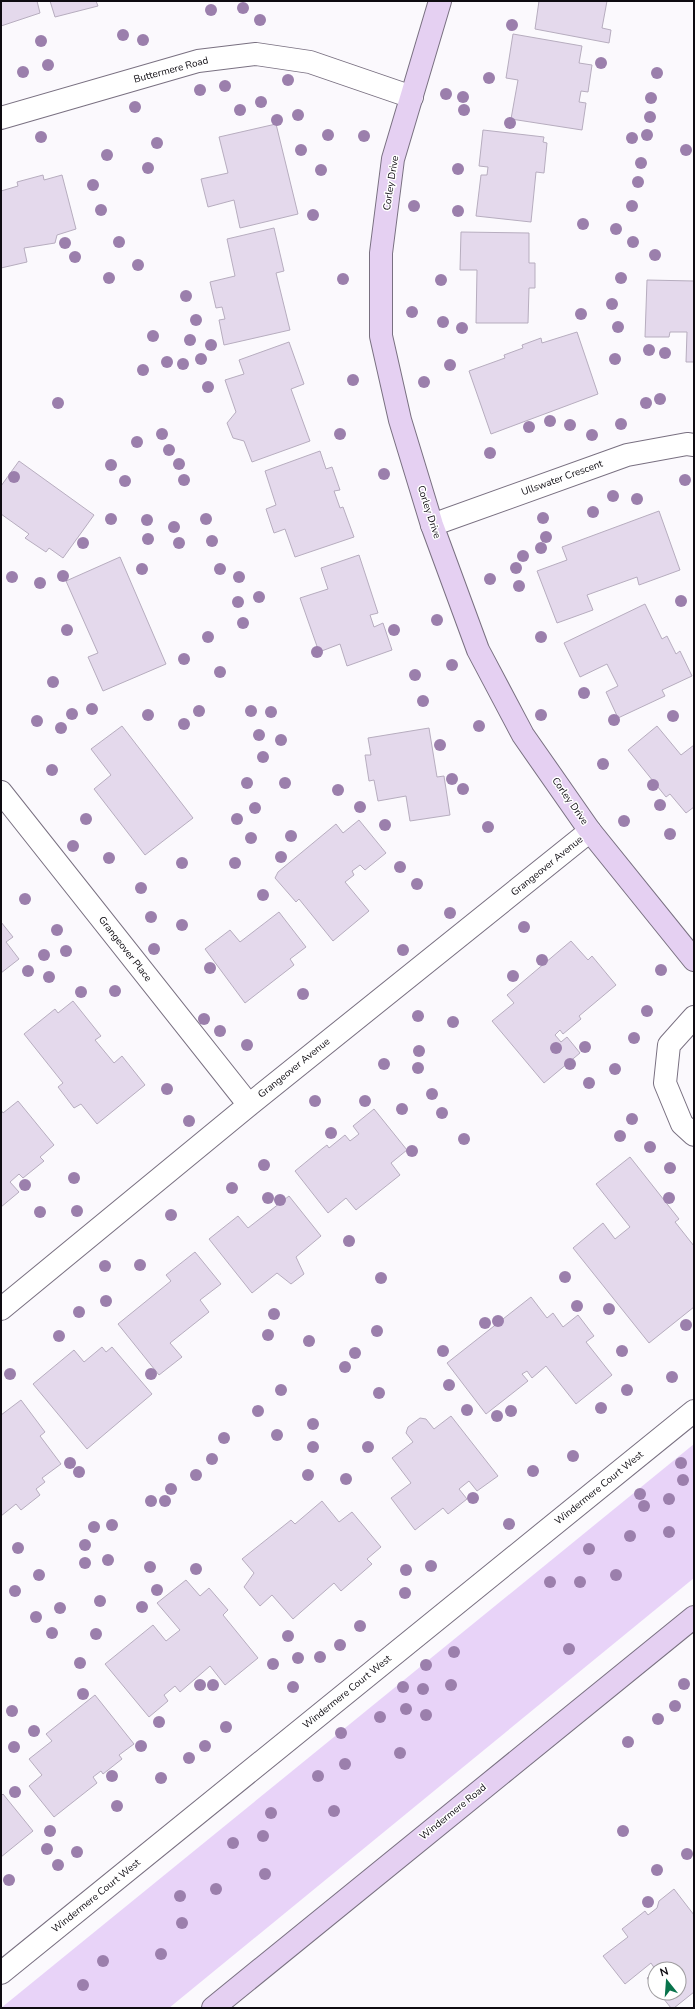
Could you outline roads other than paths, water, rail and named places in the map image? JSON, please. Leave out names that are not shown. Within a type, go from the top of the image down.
[{"type":"street","name":"Corley Drive","points":[[440,1],[393,159],[382,246],[381,336],[400,420],[432,525],[478,650],[523,735],[590,831],[694,960]]},
{"type":"street","name":"Buttermere Road","points":[[1,118],[198,61],[256,54],[310,62],[412,97]]},
{"type":"street","name":"Ullswater Crescent","points":[[432,525],[627,455],[687,444],[694,445]]},
{"type":"street","name":"Grangeover Place","points":[[1,792],[249,1105]]},
{"type":"street","name":"Grangeover Avenue","points":[[1,1309],[249,1105],[590,831]]},
{"type":"street","points":[[694,1017],[670,1045],[665,1083],[682,1124],[694,1135]]},
{"type":"street","name":"Windermere Court West","points":[[1,1973],[694,1411]]},
{"type":"street","name":"Windermere Road","points":[[213,2008],[694,1617]]}]
